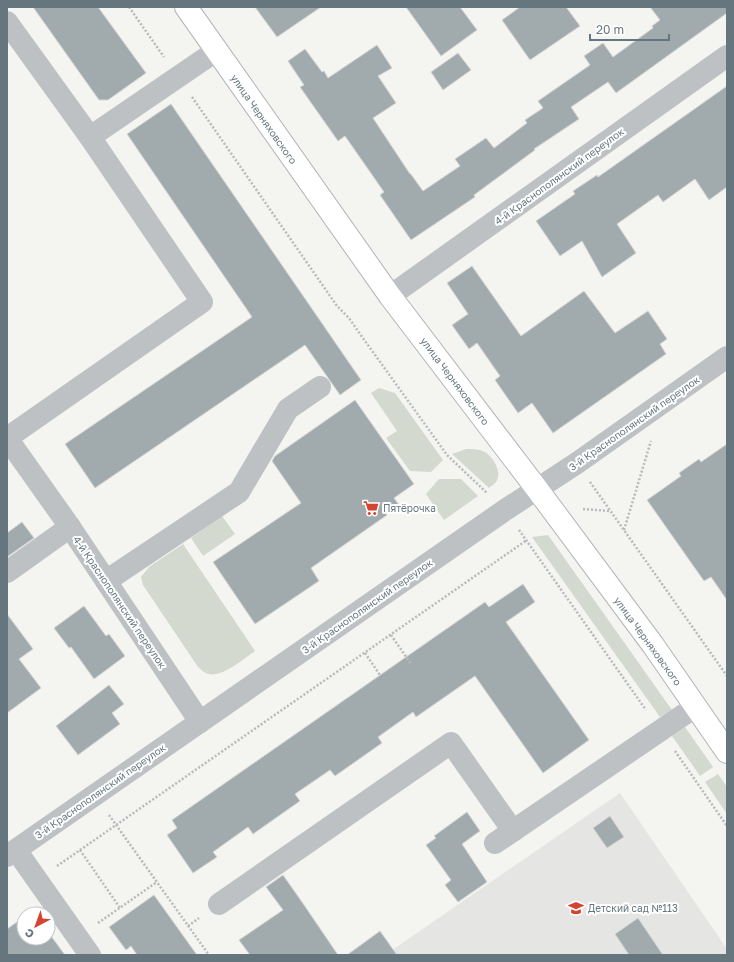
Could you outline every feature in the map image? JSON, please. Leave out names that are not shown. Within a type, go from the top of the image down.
[{"type":"main road","name":"улица Черняховского","points":[[186,7],[390,296],[537,489],[653,645],[727,752]]},
{"type":"street","points":[[7,22],[90,137],[202,302],[7,438],[70,527]]},
{"type":"street","points":[[90,137],[216,51]]},
{"type":"street","name":"4-й Краснополянский переулок","points":[[390,296],[727,56]]},
{"type":"street","name":"3-й Краснополянский переулок","points":[[11,853],[505,510],[577,463],[727,357]]},
{"type":"street","points":[[106,581],[240,492],[288,410],[320,387]]},
{"type":"street","name":"4-й Краснополянский переулок","points":[[7,572],[70,527],[200,722]]},
{"type":"street","points":[[219,904],[451,743],[504,837],[695,707]]},
{"type":"street","points":[[11,853],[37,880],[84,946]]},
{"type":"path","points":[[129,7],[337,306],[349,318],[447,455],[505,510],[727,826]]},
{"type":"path","points":[[624,531],[653,436]]},
{"type":"path","points":[[577,463],[727,676]]},
{"type":"path","points":[[37,880],[527,540]]},
{"type":"path","points":[[391,635],[411,664]]},
{"type":"path","points":[[365,652],[380,675]]},
{"type":"path","points":[[95,795],[209,955]]},
{"type":"path","points":[[80,850],[120,908]]},
{"type":"path","points":[[84,946],[120,908],[156,882]]},
{"type":"shaded area","points":[[379,388],[395,393],[443,460],[431,472],[410,471],[386,438],[397,431],[371,393]]},
{"type":"shaded area","points":[[466,449],[485,452],[494,461],[498,470],[498,478],[489,488],[452,454]]},
{"type":"shaded area","points":[[439,479],[461,479],[478,496],[444,520],[426,494]]},
{"type":"shaded area","points":[[222,516],[235,534],[203,556],[191,538]]},
{"type":"shaded area","points":[[548,535],[672,710],[660,717],[532,537]]},
{"type":"shaded area","points":[[183,544],[255,651],[231,668],[218,674],[206,673],[198,667],[143,585],[141,577],[149,567]]},
{"type":"shaded area","points":[[685,727],[713,767],[700,776],[672,736]]},
{"type":"shaded area","points":[[718,774],[727,787],[727,814],[705,782]]},
{"type":"shaded area","name":"Детский сад №113","points":[[620,793],[727,949],[727,955],[385,955]]},
{"type":"building","points":[[33,7],[98,7],[146,73],[108,100],[99,100]]},
{"type":"building","points":[[255,7],[321,7],[277,37]]},
{"type":"building","points":[[406,7],[460,7],[477,30],[441,56]]},
{"type":"building","points":[[520,7],[566,7],[580,26],[530,60],[502,20]]},
{"type":"building","points":[[650,7],[727,7],[727,13],[616,93],[608,82],[571,107],[579,119],[534,149],[535,150],[474,195],[475,197],[411,240],[380,195],[384,192],[345,136],[338,141],[300,87],[304,85],[288,61],[305,49],[322,72],[324,71],[328,78],[377,45],[392,68],[378,76],[396,103],[373,118],[423,191],[460,166],[455,159],[486,138],[494,148],[527,123],[525,120],[543,108],[538,101],[590,65],[584,56],[603,43],[613,57],[653,28],[652,26],[660,20]]},
{"type":"building","points":[[458,53],[471,70],[443,90],[431,72]]},
{"type":"building","points":[[727,86],[727,187],[709,200],[695,179],[663,202],[658,195],[617,224],[636,253],[602,277],[582,241],[560,256],[536,221],[575,194],[573,191],[597,175],[598,177]]},
{"type":"building","points":[[171,104],[361,380],[340,395],[305,345],[95,488],[65,444],[252,317],[127,134]]},
{"type":"building","points":[[472,266],[521,336],[584,291],[615,333],[648,311],[667,339],[660,344],[666,354],[553,433],[532,403],[518,413],[495,380],[500,376],[477,343],[469,349],[452,325],[468,314],[447,283]]},
{"type":"building","points":[[355,400],[414,484],[394,498],[399,505],[386,514],[387,515],[311,568],[319,581],[255,624],[213,562],[301,503],[272,461],[275,456]]},
{"type":"building","points":[[727,444],[727,600],[711,577],[704,581],[647,500],[681,476],[679,473],[699,459],[701,462]]},
{"type":"building","points":[[22,522],[34,538],[7,557],[7,533]]},
{"type":"building","points":[[523,584],[535,602],[506,622],[589,740],[543,773],[475,676],[416,717],[413,712],[378,737],[382,743],[335,776],[330,770],[295,794],[300,801],[253,834],[248,827],[213,852],[217,857],[193,873],[167,835],[177,828],[172,820],[485,602],[489,607]]},
{"type":"building","points":[[84,606],[106,636],[109,634],[125,656],[94,679],[71,647],[69,648],[54,628]]},
{"type":"building","points":[[7,614],[33,649],[19,659],[41,688],[7,713]]},
{"type":"building","points":[[109,685],[124,704],[112,713],[120,724],[78,755],[56,726]]},
{"type":"building","points":[[467,812],[480,831],[462,844],[487,882],[458,902],[445,885],[451,880],[426,845],[436,838],[434,836]]},
{"type":"building","points":[[610,816],[624,837],[607,848],[593,828]]},
{"type":"building","points":[[283,875],[338,955],[250,955],[239,940],[283,910],[266,887]]},
{"type":"building","points":[[154,895],[197,955],[137,955],[131,946],[126,950],[109,927]]},
{"type":"building","points":[[638,918],[663,955],[629,955],[615,934]]},
{"type":"building","points":[[16,923],[16,946],[56,946],[56,943],[65,955],[7,955],[7,929]]},
{"type":"building","points":[[380,931],[397,955],[347,955]]},
{"type":"place","name":"Пятёрочка","points":[[371,508]]},
{"type":"place","name":"Детский сад №113","points":[[576,908]]}]
